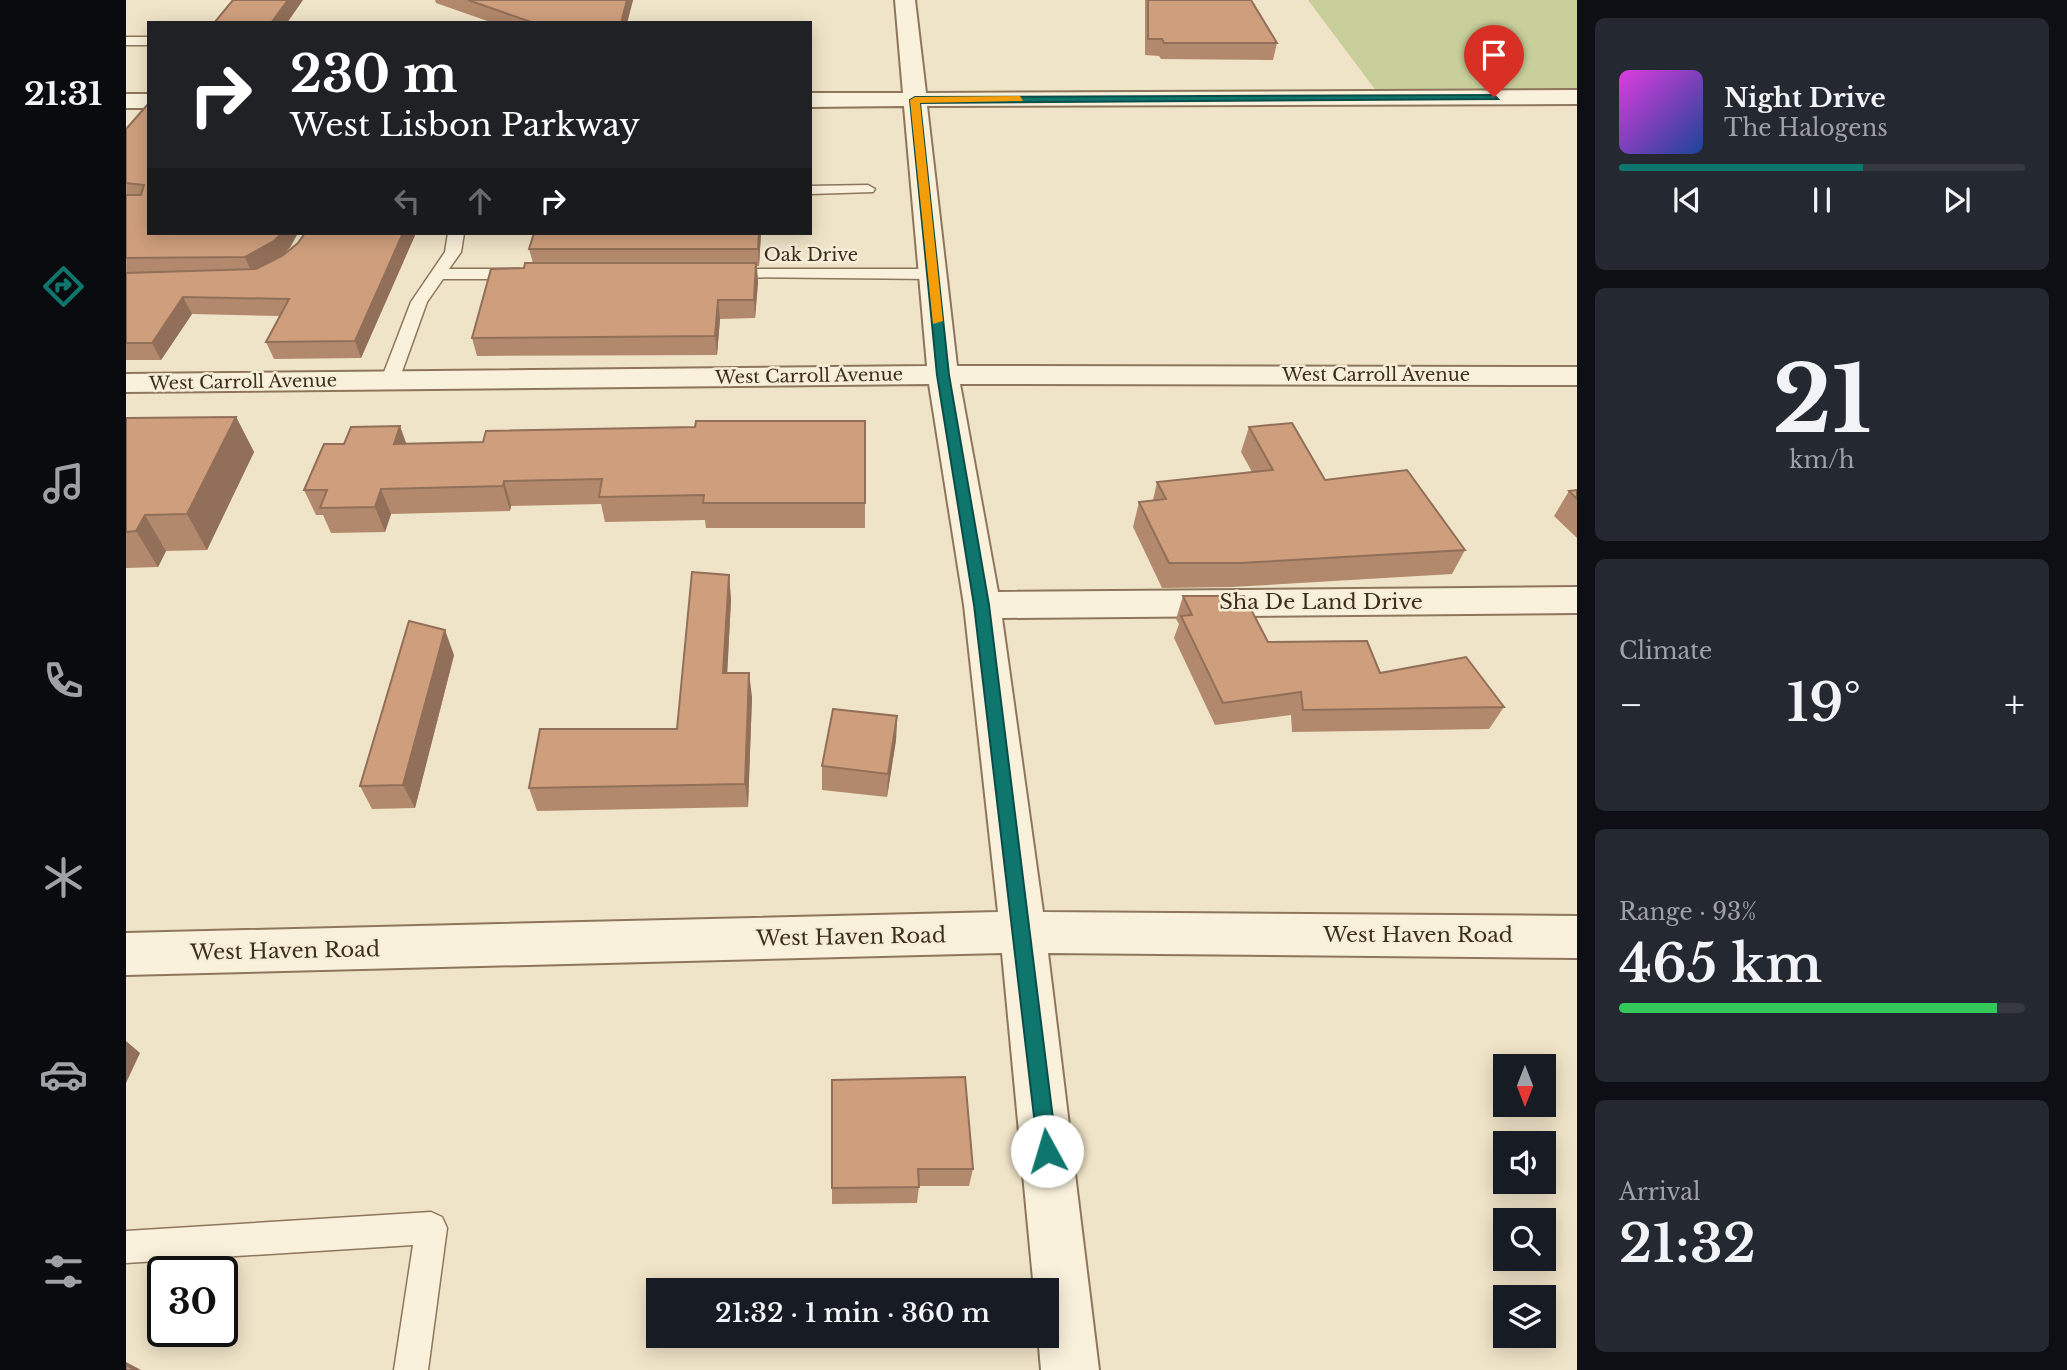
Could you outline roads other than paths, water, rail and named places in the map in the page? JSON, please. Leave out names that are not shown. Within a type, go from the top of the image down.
[{"type":"street","points":[[905,0],[943,375],[982,605],[1023,932],[1070,1370]]},
{"type":"street","points":[[812,100],[1577,97]]},
{"type":"street","points":[[126,101],[147,101]]},
{"type":"street","name":"West Carroll Avenue","points":[[126,383],[943,375],[1577,376]]},
{"type":"street","name":"Sha De Land Drive","points":[[982,605],[1577,600]]},
{"type":"street","name":"West Haven Road","points":[[126,954],[1023,932],[1577,937]]},
{"type":"lane","points":[[126,41],[147,41]]},
{"type":"lane","points":[[812,190],[867,188]]},
{"type":"lane","points":[[390,380],[419,302],[453,252],[456,235]]},
{"type":"lane","points":[[438,274],[534,274]]},
{"type":"lane","name":"Oak Drive","points":[[712,274],[932,274]]},
{"type":"lane","points":[[126,1247],[431,1228],[411,1370]]}]
